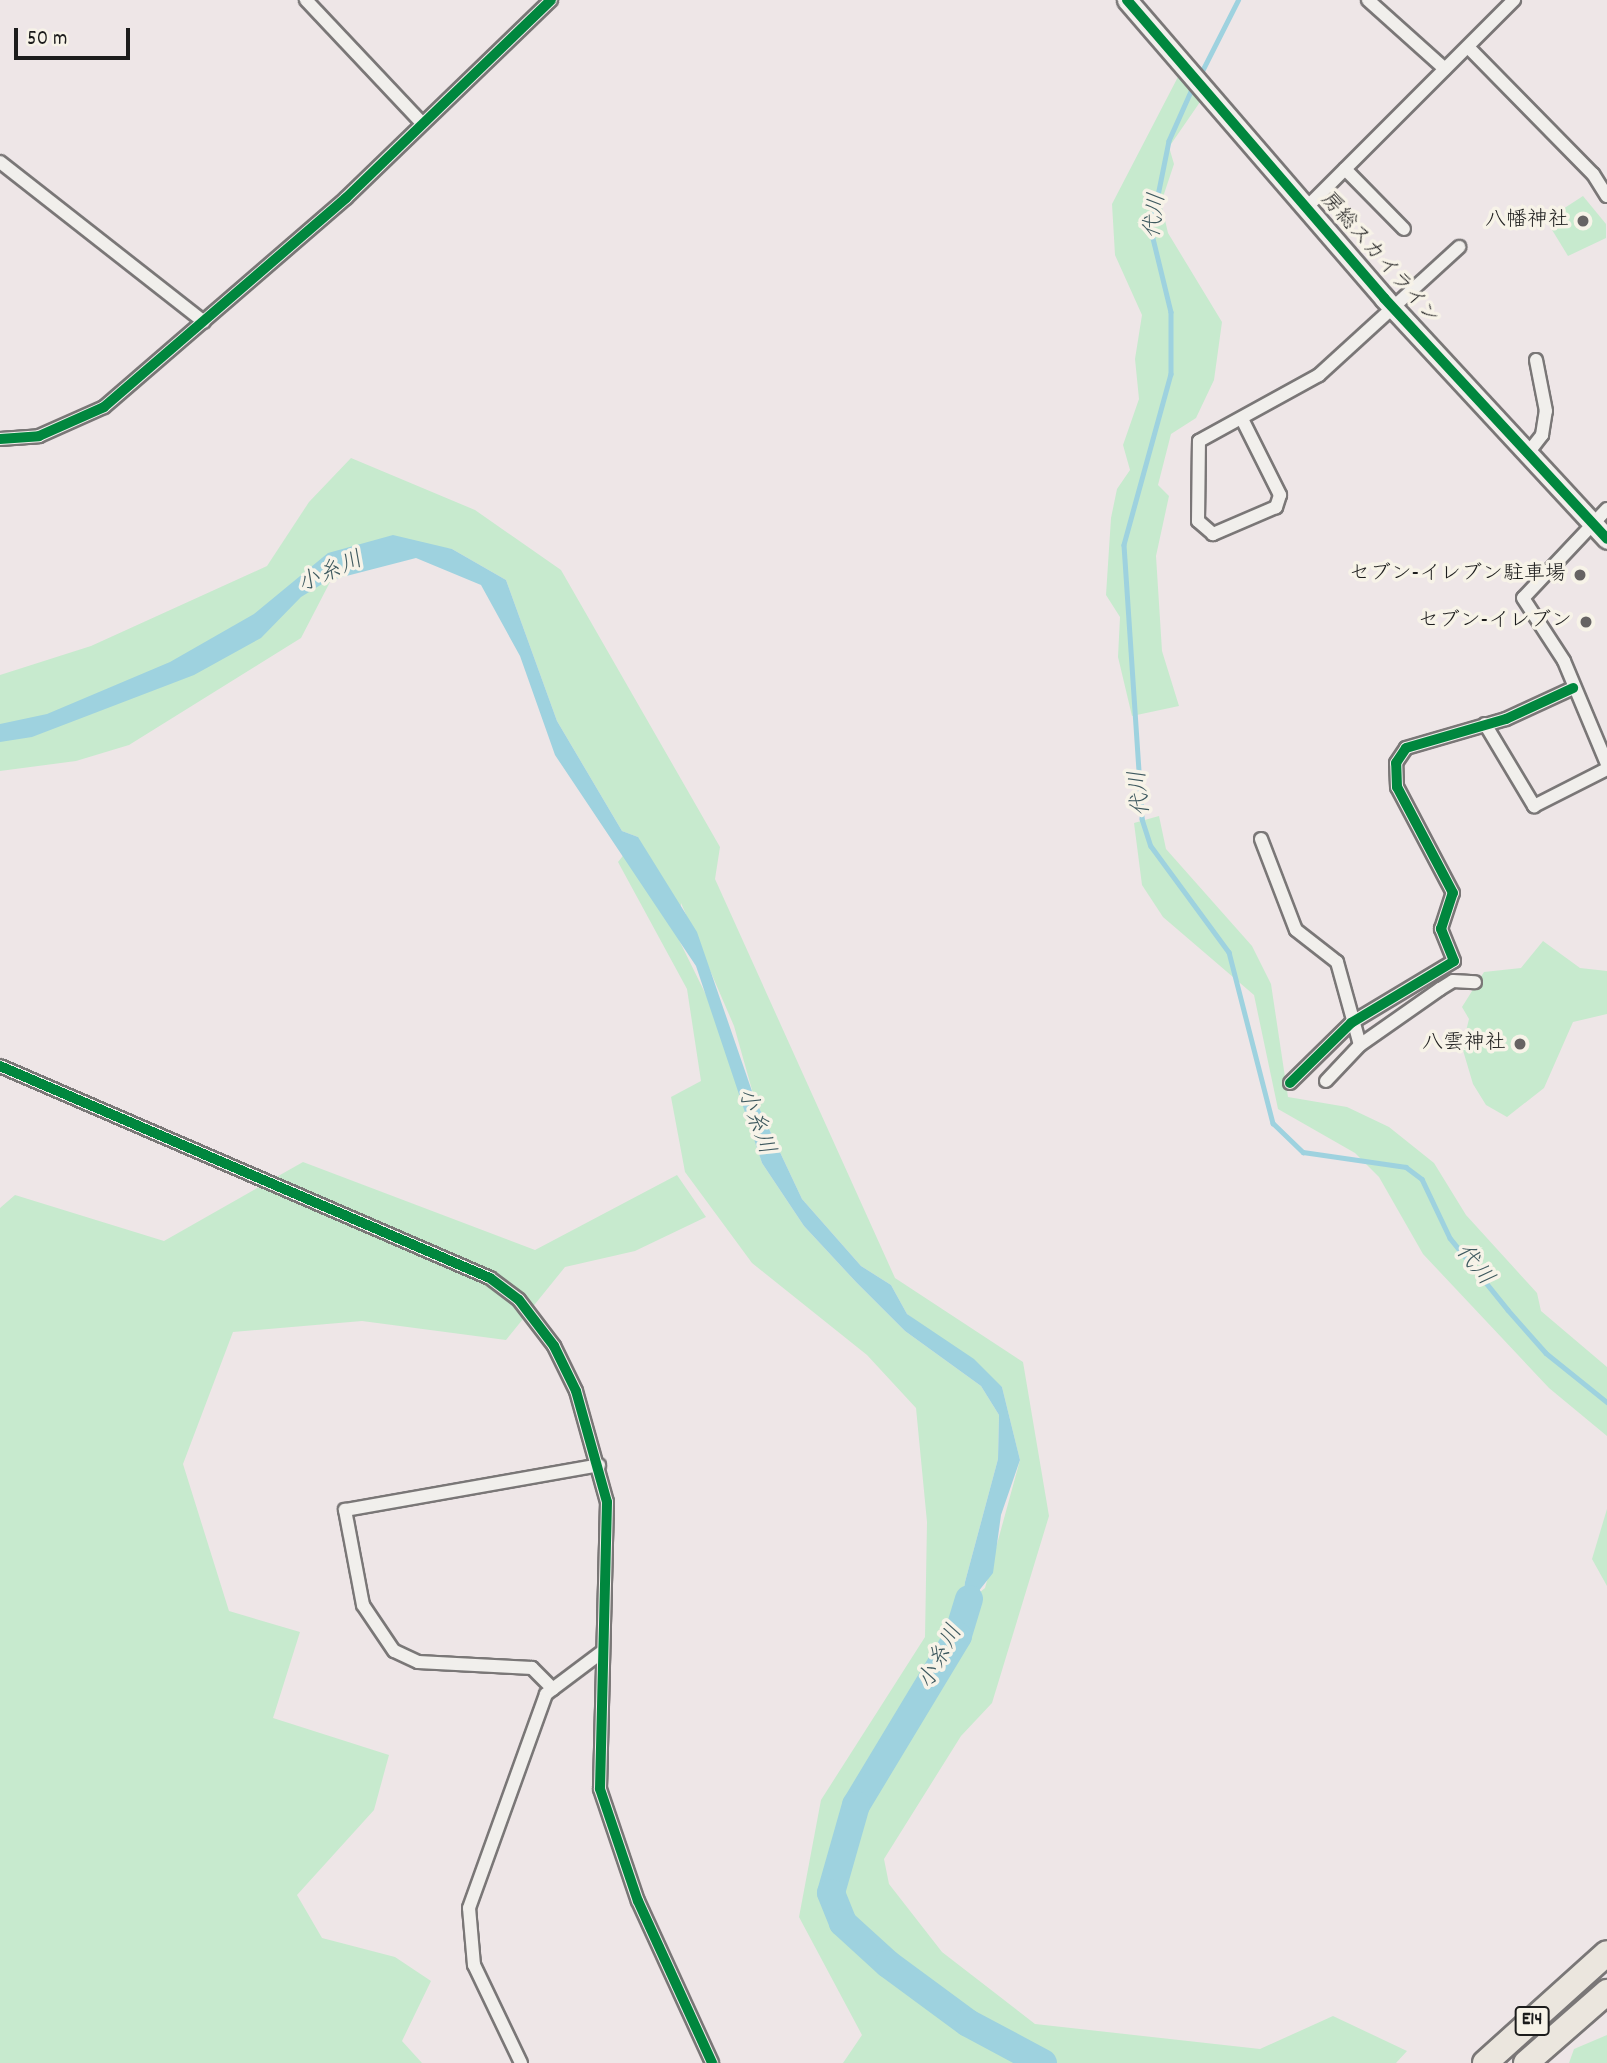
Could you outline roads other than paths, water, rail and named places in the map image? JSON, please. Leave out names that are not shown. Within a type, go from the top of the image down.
[{"type":"highway","name":"E14","points":[[1485,2063],[1607,1953]]},
{"type":"highway","name":"E14","points":[[1526,2063],[1604,1994]]},
{"type":"street","points":[[306,0],[421,122]]},
{"type":"street","points":[[0,439],[39,436],[104,407],[346,198],[421,122],[551,0]]},
{"type":"street","name":"房総スカイライン","points":[[1128,0],[1392,304],[1607,539]]},
{"type":"street","points":[[1368,0],[1445,69]]},
{"type":"street","points":[[1307,207],[1514,0]]},
{"type":"street","points":[[1468,47],[1593,174],[1607,196]]},
{"type":"street","points":[[0,162],[204,322]]},
{"type":"street","points":[[1345,169],[1404,229]]},
{"type":"street","points":[[1242,419],[1280,495],[1276,508],[1213,534],[1198,521],[1195,449],[1242,419],[1319,375],[1392,304],[1460,247]]},
{"type":"street","points":[[1528,453],[1542,435],[1546,411],[1536,360]]},
{"type":"street","points":[[1485,724],[1534,806],[1607,766],[1564,661],[1523,598],[1607,509]]},
{"type":"street","points":[[1290,1083],[1351,1023],[1454,961],[1441,929],[1453,893],[1397,787],[1396,763],[1406,748],[1485,724],[1573,688]]},
{"type":"street","points":[[1261,839],[1296,930],[1337,962],[1351,1023],[1360,1045]]},
{"type":"street","points":[[1326,1080],[1360,1045],[1453,981],[1475,982]]},
{"type":"street","points":[[0,1066],[490,1278],[519,1300],[554,1346],[598,1465],[610,1549],[602,1652],[600,1789],[638,1901],[712,2063]]},
{"type":"street","points":[[553,1689],[532,1668],[418,1662],[394,1651],[363,1605],[345,1510],[598,1465]]},
{"type":"street","points":[[521,2063],[474,1965],[469,1908],[546,1694],[602,1652]]},
{"type":"water","points":[[393,535],[452,549],[506,580],[557,721],[622,831],[638,837],[697,932],[754,1097],[802,1199],[861,1266],[891,1285],[907,1314],[974,1359],[1002,1387],[1020,1460],[1001,1515],[993,1573],[974,1597],[958,1636],[965,1582],[998,1459],[999,1415],[981,1386],[905,1331],[856,1282],[804,1226],[762,1163],[696,966],[555,755],[520,656],[481,585],[416,558],[327,581],[301,597],[261,638],[194,675],[32,737],[0,742],[0,724],[47,714],[170,662],[254,614],[328,553]]},
{"type":"waterway","name":"代川","points":[[1199,77],[1238,0]]},
{"type":"waterway","name":"代川","points":[[1193,87],[1169,141],[1151,230],[1171,312],[1171,374],[1124,545],[1142,819],[1151,846],[1229,952],[1273,1123],[1303,1152],[1406,1167],[1422,1179],[1450,1238],[1508,1310],[1546,1353],[1607,1402]]},
{"type":"waterway","name":"小糸川","points":[[969,1599],[958,1636],[856,1805],[831,1893],[843,1923],[888,1964],[968,2023],[1043,2063]]},
{"type":"place","name":"八幡神社","points":[[1583,221]]},
{"type":"place","name":"セブン-イレブン駐車場","points":[[1580,575]]},
{"type":"place","name":"セブン-イレブン","points":[[1586,622]]},
{"type":"place","name":"八雲神社","points":[[1520,1044]]}]
